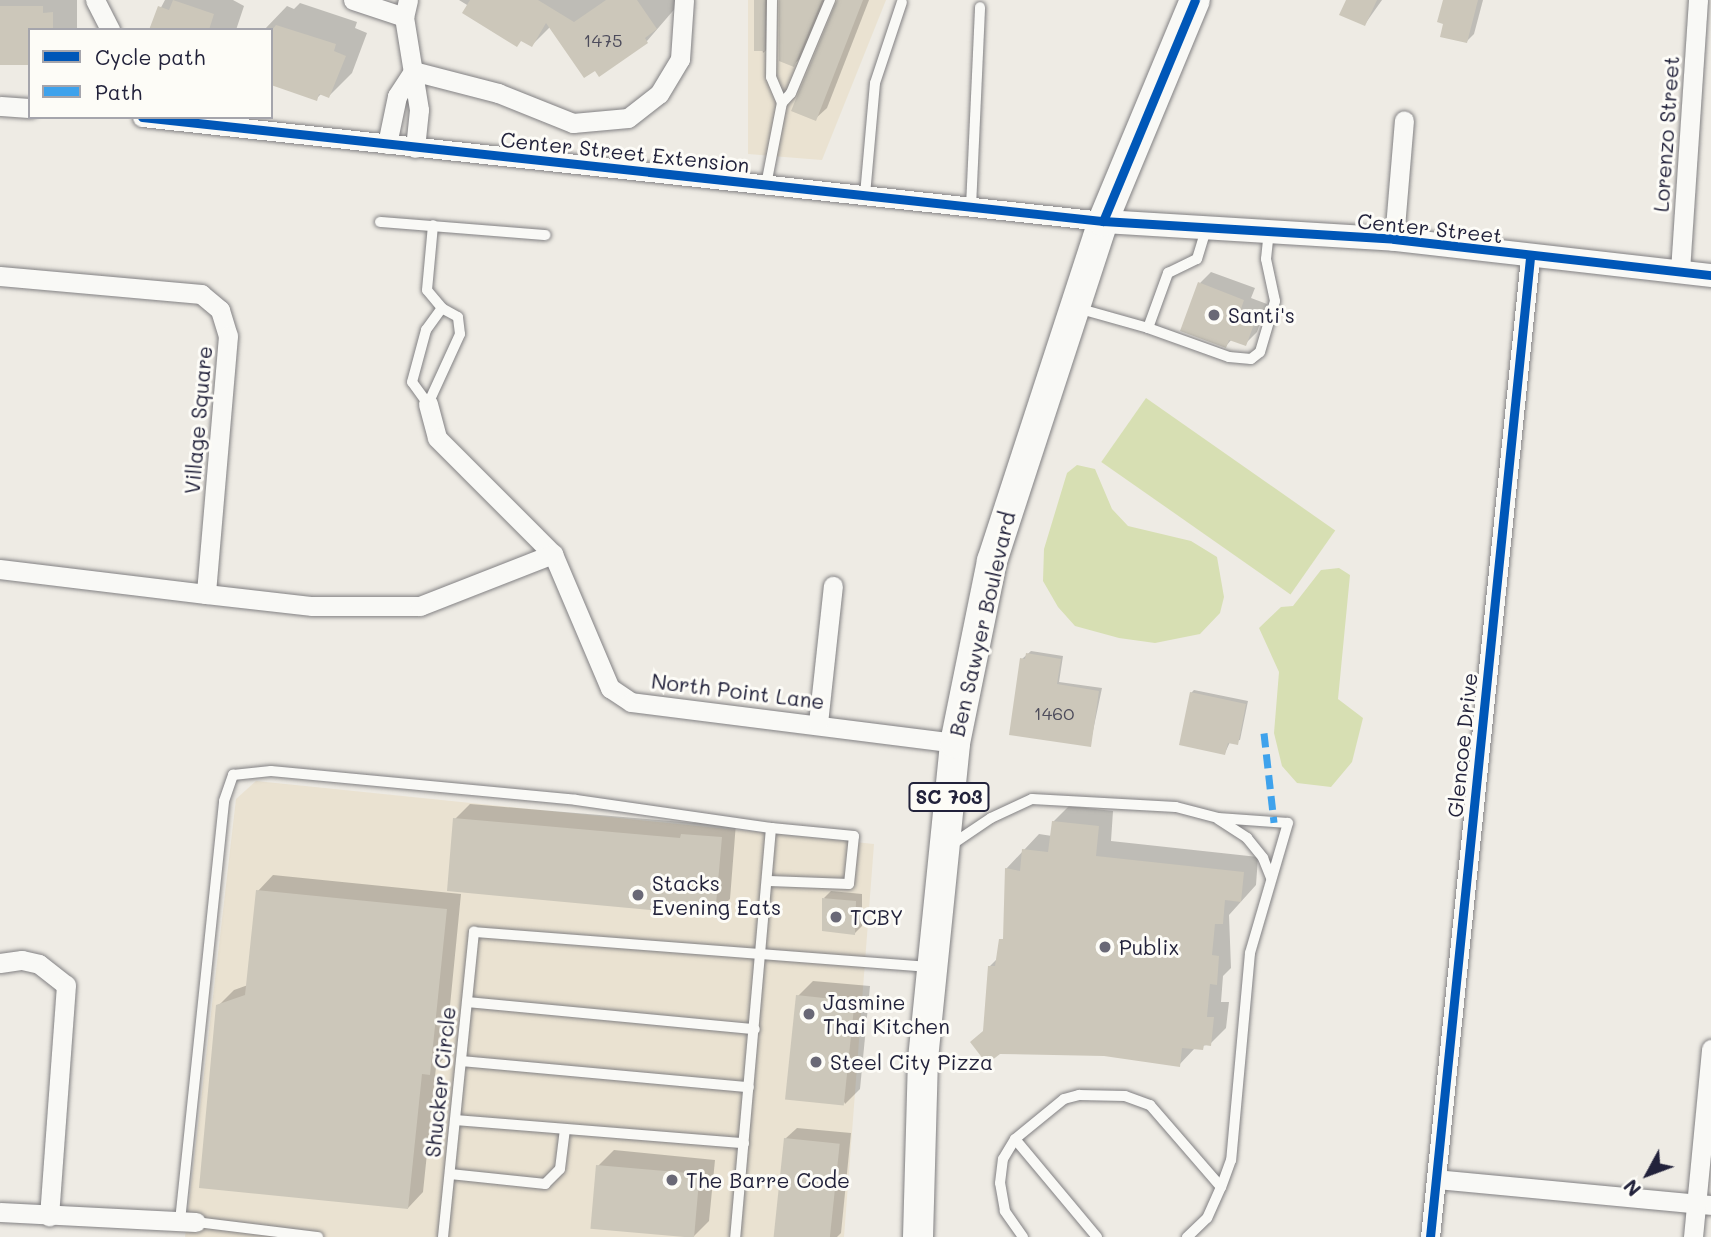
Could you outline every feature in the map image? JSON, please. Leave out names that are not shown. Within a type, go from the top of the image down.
[{"type":"main road","name":"Ben Sawyer Boulevard","points":[[918,1237],[923,1059],[955,743],[992,561],[1103,221],[1195,0]]},
{"type":"street","points":[[95,0],[109,28]]},
{"type":"street","points":[[353,0],[406,9],[419,110],[415,148]]},
{"type":"street","points":[[413,71],[498,93],[573,123],[628,118],[659,94],[680,59],[684,0]]},
{"type":"street","name":"Lorenzo Street","points":[[1680,271],[1698,0]]},
{"type":"street","points":[[387,144],[400,89],[413,71]]},
{"type":"street","points":[[0,106],[28,108]]},
{"type":"street","name":"Center Street Extension","points":[[160,119],[1103,221]]},
{"type":"street","points":[[1394,239],[1404,120]]},
{"type":"street","name":"Center Street","points":[[1103,221],[1394,239],[1530,257],[1711,275]]},
{"type":"street","name":"Glencoe Drive","points":[[1430,1237],[1530,257]]},
{"type":"street","name":"Village Square","points":[[0,276],[201,294],[220,310],[228,336],[206,594]]},
{"type":"street","name":"North Point Lane","points":[[428,404],[437,438],[553,554],[610,688],[632,702],[818,723],[955,743]]},
{"type":"street","points":[[0,569],[312,606],[419,606],[553,554]]},
{"type":"street","points":[[818,723],[833,586]]},
{"type":"street","points":[[0,963],[22,960],[39,964],[66,985],[49,1216]]},
{"type":"street","points":[[1693,1237],[1703,1205],[1711,1049]]},
{"type":"street","points":[[1436,1179],[1703,1205]]},
{"type":"street","points":[[0,1212],[188,1221]]},
{"type":"lane","points":[[772,0],[771,77],[782,103]]},
{"type":"lane","points":[[766,185],[782,103],[791,93],[830,0]]},
{"type":"lane","points":[[865,195],[875,83],[902,2]]},
{"type":"lane","points":[[971,207],[979,8]]},
{"type":"lane","points":[[380,222],[545,235]]},
{"type":"lane","points":[[433,225],[427,290],[442,308],[458,317],[460,334],[428,404],[412,382],[426,330],[442,308]]},
{"type":"lane","points":[[1148,328],[1168,273],[1197,259],[1207,228]]},
{"type":"lane","points":[[1074,307],[1148,328],[1229,357],[1251,359],[1260,352],[1275,301],[1266,259],[1269,231]]},
{"type":"lane","points":[[318,1237],[188,1221],[223,802],[233,775],[271,771],[576,800],[772,828],[854,836],[849,884],[769,881]]},
{"type":"lane","points":[[944,850],[991,818],[1032,799],[1176,807],[1218,818],[1289,823],[1250,953],[1231,1160],[1207,1218],[1187,1237]]},
{"type":"lane","points":[[1218,818],[1247,838],[1263,858],[1271,878]]},
{"type":"lane","points":[[735,1237],[772,828]]},
{"type":"lane","name":"Shucker Circle","points":[[443,1237],[474,932],[762,954]]},
{"type":"lane","points":[[762,954],[932,967]]},
{"type":"lane","points":[[467,1002],[755,1029]]},
{"type":"lane","points":[[461,1061],[749,1087]]},
{"type":"lane","points":[[1023,1237],[1005,1212],[1000,1183],[1003,1159],[1015,1139],[1064,1099],[1079,1094],[1125,1096],[1150,1105],[1222,1187]]},
{"type":"lane","points":[[455,1120],[744,1143]]},
{"type":"lane","points":[[450,1174],[545,1184],[560,1169],[565,1129]]},
{"type":"lane","points":[[1015,1139],[1097,1237]]},
{"type":"shaded area","points":[[748,0],[886,0],[822,160],[748,154]]},
{"type":"shaded area","points":[[256,781],[874,844],[844,1237],[185,1237],[236,799]]},
{"type":"green space","points":[[1146,398],[1335,530],[1290,594],[1101,462]]},
{"type":"green space","points":[[1077,465],[1095,469],[1112,509],[1128,526],[1191,541],[1217,557],[1224,597],[1220,613],[1200,634],[1155,643],[1119,638],[1075,626],[1058,607],[1043,581],[1044,549],[1067,473]]},
{"type":"green space","points":[[1339,568],[1350,575],[1338,699],[1363,718],[1352,762],[1331,787],[1297,783],[1282,766],[1274,733],[1279,672],[1259,628],[1281,607],[1293,606],[1321,570]]},
{"type":"building","points":[[173,0],[214,14],[210,28],[150,28],[158,6],[169,10]]},
{"type":"building","points":[[470,0],[538,0],[574,22],[606,0],[637,0],[657,29],[645,38],[648,43],[599,77],[595,71],[584,78],[546,23],[532,47],[521,41],[517,47],[462,13]]},
{"type":"building","points":[[754,0],[765,0],[765,51],[754,51]]},
{"type":"building","points":[[779,0],[822,0],[794,67],[779,61]]},
{"type":"building","points":[[837,0],[863,0],[816,121],[791,111]]},
{"type":"building","points":[[1346,0],[1377,0],[1365,26],[1339,15]]},
{"type":"building","points":[[1443,0],[1478,0],[1467,43],[1440,37],[1443,24],[1437,22]]},
{"type":"building","points":[[0,6],[43,6],[43,13],[53,12],[53,28],[28,28],[28,65],[0,65]]},
{"type":"building","points":[[276,25],[336,44],[334,51],[346,56],[329,98],[319,94],[317,101],[273,86],[273,29]]},
{"type":"building","points":[[1198,282],[1244,300],[1241,309],[1257,316],[1246,346],[1229,340],[1226,348],[1180,331]]},
{"type":"building","points":[[1026,653],[1061,659],[1057,684],[1099,691],[1091,747],[1009,735],[1020,658],[1025,659]]},
{"type":"building","points":[[1190,692],[1246,704],[1238,745],[1228,743],[1225,755],[1179,745]]},
{"type":"building","points":[[453,818],[680,838],[681,834],[722,837],[715,916],[447,891]]},
{"type":"building","name":"Publix","points":[[1052,821],[1099,826],[1096,856],[1244,872],[1241,902],[1225,900],[1223,924],[1215,924],[1212,955],[1219,956],[1217,985],[1210,984],[1207,1017],[1214,1017],[1211,1046],[1204,1045],[1203,1050],[1182,1048],[1180,1067],[1104,1056],[1000,1054],[987,1064],[970,1042],[983,1031],[988,966],[995,966],[999,939],[1003,939],[1005,868],[1020,871],[1022,849],[1048,852]]},
{"type":"building","points":[[256,890],[447,909],[430,1075],[422,1074],[408,1209],[199,1188],[216,1005],[245,995]]},
{"type":"building","points":[[822,898],[856,901],[855,935],[822,931]]},
{"type":"building","points":[[796,995],[855,1001],[844,1106],[785,1099]]},
{"type":"building","points":[[784,1138],[840,1144],[830,1237],[774,1237]]},
{"type":"building","points":[[596,1165],[700,1174],[694,1237],[590,1229]]},
{"type":"marked path","points":[[1264,733],[1274,822]]},
{"type":"cycle path","points":[[1103,221],[1195,0]]},
{"type":"cycle path","points":[[160,119],[1103,221],[1394,239],[1711,275]]},
{"type":"cycle path","points":[[1430,1237],[1530,257]]},
{"type":"place","name":"Santi's","points":[[1214,315]]},
{"type":"place","name":"Stacks Evening Eats","points":[[638,895]]},
{"type":"place","name":"TCBY","points":[[836,917]]},
{"type":"place","name":"Publix","points":[[1105,947]]},
{"type":"place","name":"Jasmine Thai Kitchen","points":[[809,1014]]},
{"type":"place","name":"Steel City Pizza","points":[[816,1062]]},
{"type":"place","name":"The Barre Code","points":[[672,1180]]}]
